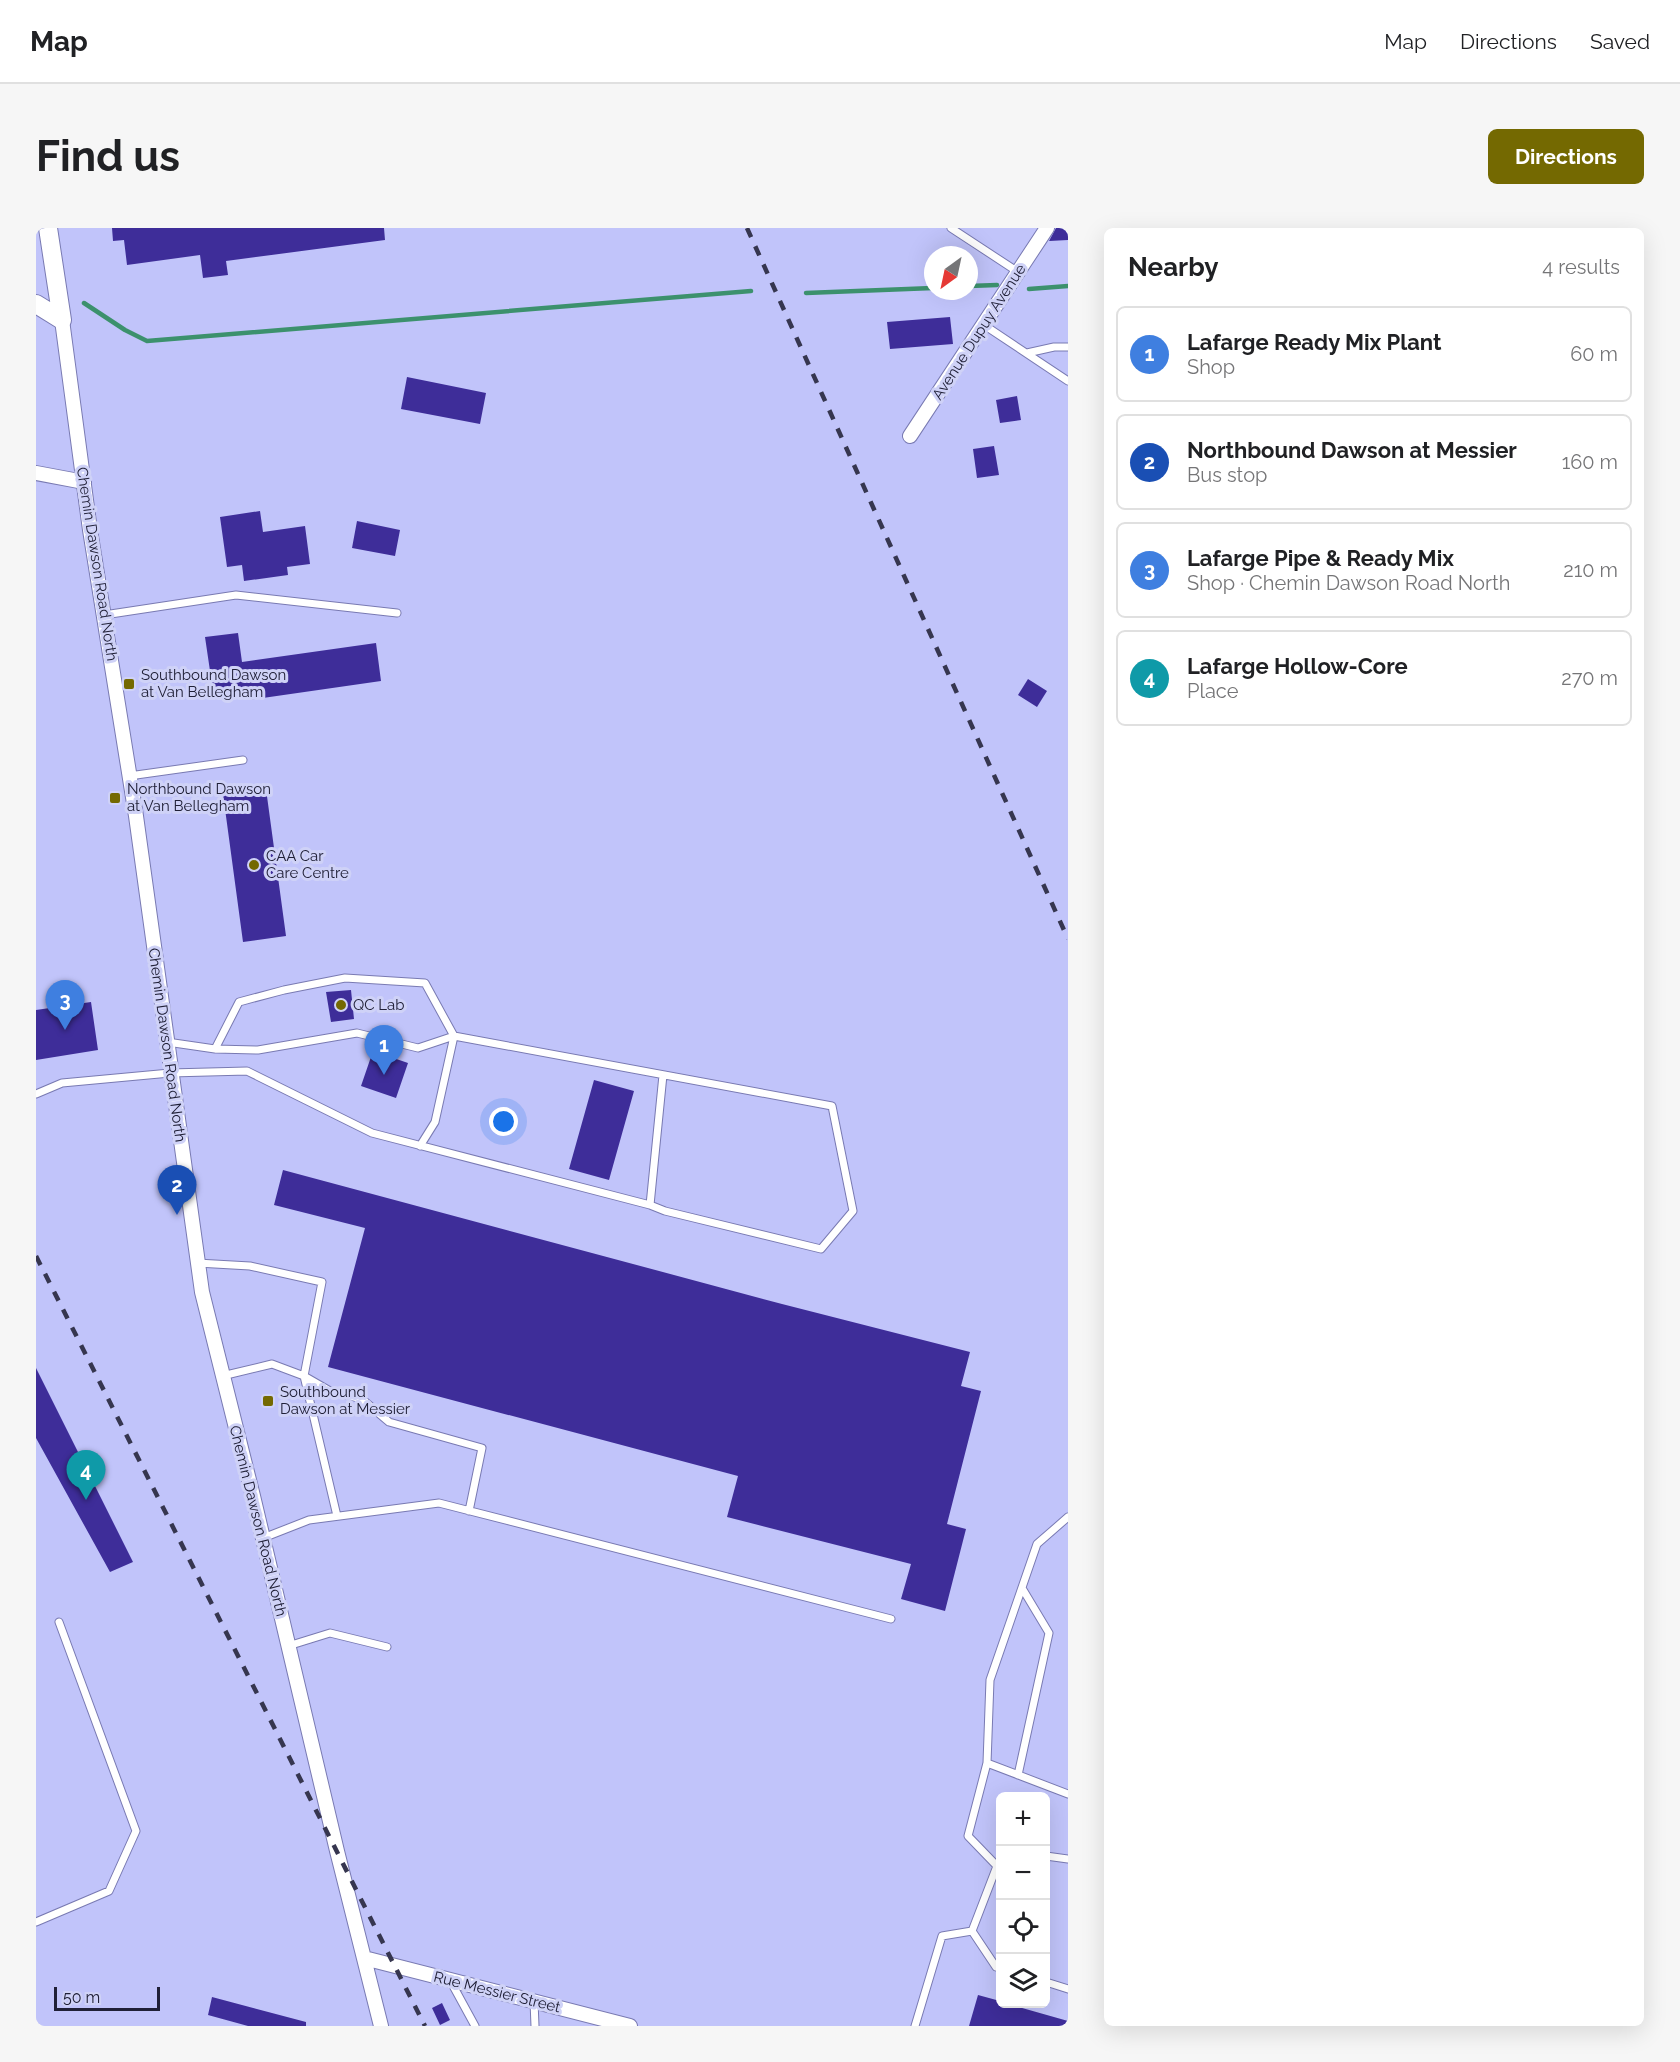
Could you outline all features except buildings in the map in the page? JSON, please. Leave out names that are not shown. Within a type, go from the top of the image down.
[{"type":"street","points":[[36,249],[47,228]]},
{"type":"street","name":"Chemin Dawson Road North","points":[[47,228],[129,776],[197,1263],[336,1851],[381,2026]]},
{"type":"street","name":"Avenue Dupuy Avenue","points":[[910,436],[1047,228]]},
{"type":"street","points":[[36,304],[62,320]]},
{"type":"street","points":[[36,473],[84,482]]},
{"type":"street","name":"Rue Messier Street","points":[[364,1958],[630,2026]]},
{"type":"lane","points":[[951,228],[1018,272]]},
{"type":"lane","points":[[984,324],[1068,381]]},
{"type":"lane","points":[[1027,353],[1054,347],[1068,347]]},
{"type":"lane","points":[[104,615],[236,595],[397,613]]},
{"type":"lane","points":[[129,776],[243,760]]},
{"type":"lane","points":[[215,1048],[239,1002],[345,978],[425,983],[454,1036],[435,1122],[420,1146]]},
{"type":"lane","points":[[36,1094],[62,1083],[170,1073],[247,1071],[372,1133],[650,1205],[665,1211],[821,1249],[854,1211],[832,1106],[454,1036],[418,1048],[357,1033],[258,1050],[167,1042]]},
{"type":"lane","points":[[650,1205],[663,1075]]},
{"type":"lane","points":[[197,1263],[250,1266],[322,1282],[304,1376],[337,1516]]},
{"type":"lane","points":[[222,1376],[272,1364],[304,1376],[330,1391],[362,1399],[389,1422],[482,1448],[469,1511]]},
{"type":"lane","points":[[263,1538],[309,1520],[439,1503],[891,1619]]},
{"type":"lane","points":[[996,1863],[968,1836],[987,1763],[990,1680],[1037,1544],[1068,1517]]},
{"type":"lane","points":[[1018,1775],[1049,1633],[1022,1588]]},
{"type":"lane","points":[[36,1922],[109,1891],[136,1831],[59,1622]]},
{"type":"lane","points":[[288,1646],[330,1633],[387,1647]]},
{"type":"lane","points":[[987,1763],[1068,1794]]},
{"type":"lane","points":[[1050,1857],[1068,1859]]},
{"type":"lane","points":[[972,1931],[996,1873]]},
{"type":"lane","points":[[972,1931],[996,1967]]},
{"type":"lane","points":[[915,2026],[942,1936],[972,1931]]},
{"type":"lane","points":[[450,1980],[475,2026]]},
{"type":"lane","points":[[1050,1983],[1068,1989]]},
{"type":"lane","points":[[534,2001],[534,2026]]},
{"type":"shaded area","points":[[36,228],[1068,228],[1068,2026],[36,2026]]},
{"type":"waterway","points":[[978,286],[997,285]]},
{"type":"waterway","points":[[1029,289],[1068,286]]},
{"type":"waterway","points":[[806,293],[924,288]]},
{"type":"waterway","points":[[84,303],[125,330],[147,341],[751,291]]},
{"type":"railway","points":[[747,228],[1068,939]]},
{"type":"railway","points":[[36,1256],[425,2026]]},
{"type":"place","name":"Southbound Dawson at Van Bellegham","points":[[129,684]]},
{"type":"place","name":"Northbound Dawson at Van Bellegham","points":[[115,798]]},
{"type":"place","name":"CAA Car Care Centre","points":[[254,865]]},
{"type":"place","name":"QC Lab","points":[[341,1005]]},
{"type":"place","name":"Lafarge Pipe & Ready Mix","points":[[65,1030]]},
{"type":"place","name":"Lafarge Ready Mix Plant","points":[[384,1075]]},
{"type":"place","name":"Northbound Dawson at Messier","points":[[177,1215]]},
{"type":"place","name":"Southbound Dawson at Messier","points":[[268,1401]]},
{"type":"place","name":"Lafarge Hollow-Core","points":[[86,1500]]}]
